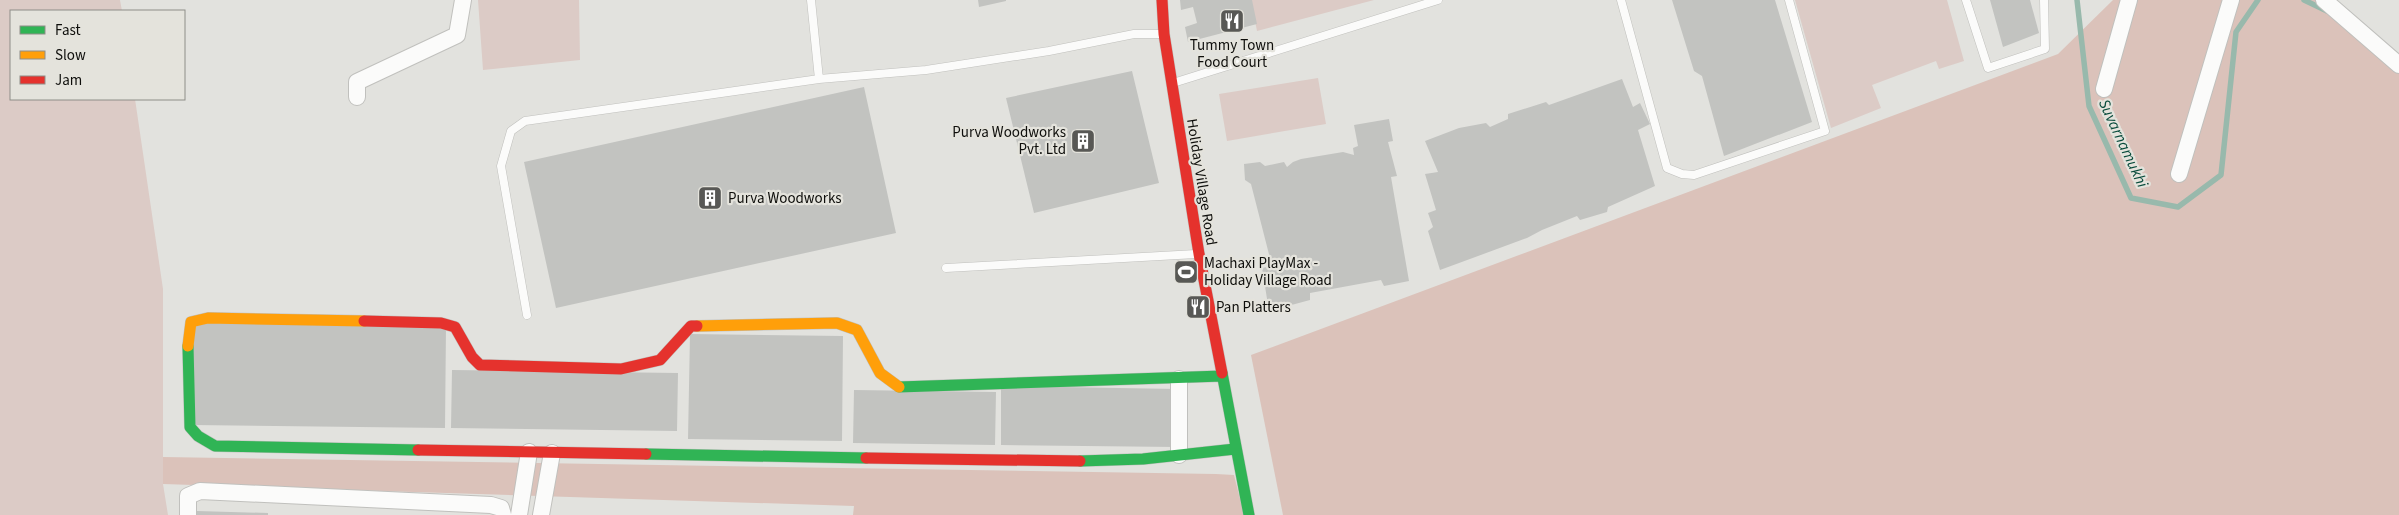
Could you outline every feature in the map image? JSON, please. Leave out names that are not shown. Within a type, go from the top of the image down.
[{"type":"street","points":[[357,97],[358,82],[457,35],[463,0]]},
{"type":"street","name":"Holiday Village Road","points":[[1162,0],[1164,34],[1171,84],[1199,254],[1248,515]]},
{"type":"street","points":[[2104,89],[2129,0]]},
{"type":"street","points":[[2179,174],[2231,0]]},
{"type":"street","points":[[2324,0],[2399,65]]},
{"type":"street","points":[[1222,376],[1179,379],[897,387],[880,374],[857,330],[837,324],[691,326],[660,360],[621,369],[480,365],[470,358],[465,340],[455,327],[441,323],[208,318],[191,322],[188,335],[190,428],[198,436],[215,446],[552,453],[656,452],[1062,461],[1144,459],[1235,449]]},
{"type":"street","points":[[1179,379],[1179,455]]},
{"type":"street","points":[[519,515],[529,452]]},
{"type":"street","points":[[541,515],[552,453]]},
{"type":"street","points":[[188,515],[188,496],[200,491],[491,505],[501,508],[503,515]]},
{"type":"lane","points":[[811,0],[819,79]]},
{"type":"lane","points":[[1171,84],[1438,0]]},
{"type":"lane","points":[[1621,0],[1668,168],[1682,174],[1694,175],[1825,131],[1789,0]]},
{"type":"lane","points":[[1966,0],[1988,68],[2045,49],[2044,0]]},
{"type":"lane","points":[[527,315],[501,166],[511,131],[525,121],[819,79],[926,70],[1049,51],[1134,34],[1164,34]]},
{"type":"lane","points":[[946,268],[1199,254]]},
{"type":"shaded area","points":[[0,0],[120,0],[122,10],[10,10],[10,100],[135,100],[163,289],[163,484],[168,515],[0,515]]},
{"type":"shaded area","points":[[478,0],[579,0],[580,60],[483,70]]},
{"type":"shaded area","points":[[1251,0],[1374,0],[1257,31]]},
{"type":"shaded area","points":[[1795,0],[1947,0],[1964,61],[1939,69],[1936,61],[1872,85],[1881,108],[1831,128]]},
{"type":"shaded area","points":[[2113,0],[2336,0],[2399,55],[2399,515],[1283,515],[1251,355],[2058,54]]},
{"type":"shaded area","points":[[1318,78],[1326,124],[1227,141],[1219,94]]},
{"type":"shaded area","points":[[163,457],[1216,474],[1234,475],[1244,515],[853,515],[854,506],[163,484]]},
{"type":"building","points":[[978,0],[1006,0],[1006,1],[979,7]]},
{"type":"building","points":[[1180,0],[1252,0],[1257,24],[1188,42],[1185,27],[1197,23],[1193,7],[1181,10]]},
{"type":"building","points":[[1672,0],[1775,0],[1812,122],[1724,156],[1702,76],[1694,71]]},
{"type":"building","points":[[1990,0],[2030,0],[2039,33],[2003,47]]},
{"type":"building","name":"Purva Woodworks Pvt. Ltd","points":[[1132,71],[1159,183],[1034,213],[1006,98]]},
{"type":"building","points":[[1622,79],[1633,107],[1640,103],[1650,124],[1638,130],[1655,186],[1608,207],[1607,212],[1580,220],[1577,216],[1527,238],[1440,270],[1428,231],[1433,227],[1428,213],[1436,210],[1425,174],[1438,172],[1425,141],[1459,128],[1486,123],[1490,127],[1508,119],[1508,114],[1546,102],[1549,105]]},
{"type":"building","name":"Purva Woodworks","points":[[864,87],[896,233],[556,308],[524,162]]},
{"type":"building","points":[[1389,119],[1393,141],[1388,142],[1397,176],[1391,177],[1409,281],[1384,286],[1381,280],[1310,293],[1310,300],[1269,311],[1262,268],[1272,266],[1251,184],[1245,180],[1244,164],[1260,162],[1265,166],[1284,162],[1287,167],[1301,159],[1343,152],[1354,155],[1353,148],[1358,146],[1354,125]]},
{"type":"building","points":[[194,323],[446,326],[445,428],[193,425]]},
{"type":"building","points":[[690,334],[843,336],[842,441],[688,439]]},
{"type":"building","points":[[452,370],[678,373],[677,431],[451,428]]},
{"type":"building","points":[[1001,386],[1177,389],[1176,447],[1001,445]]},
{"type":"building","points":[[854,390],[996,392],[995,445],[853,443]]},
{"type":"building","points":[[197,511],[268,513],[268,515],[197,515]]},
{"type":"waterway","name":"Suvarnamukhi","points":[[2077,0],[2089,106],[2131,198],[2178,207],[2221,175],[2236,32],[2258,0]]},
{"type":"waterway","name":"Suvarnamukhi","points":[[2304,0],[2327,11]]},
{"type":"traffic: fast","points":[[188,346],[190,427],[198,436],[215,446],[418,450]]},
{"type":"traffic: fast","points":[[1222,373],[1249,515]]},
{"type":"traffic: fast","points":[[899,387],[1222,376]]},
{"type":"traffic: fast","points":[[1080,461],[1143,459],[1235,449]]},
{"type":"traffic: fast","points":[[646,454],[866,458]]},
{"type":"traffic: slow","points":[[188,346],[191,322],[208,318],[364,321]]},
{"type":"traffic: slow","points":[[697,326],[837,323],[857,330],[880,373],[899,387]]},
{"type":"traffic: jam","points":[[1162,0],[1164,34],[1199,254],[1222,373]]},
{"type":"traffic: jam","points":[[364,321],[441,323],[455,327],[472,357],[480,365],[621,369],[660,360],[691,326],[697,326]]},
{"type":"traffic: jam","points":[[418,450],[646,454]]},
{"type":"traffic: jam","points":[[866,458],[1080,461]]},
{"type":"place","name":"Tummy Town Food Court","points":[[1232,21]]},
{"type":"place","name":"Purva Woodworks Pvt. Ltd","points":[[1083,141]]},
{"type":"place","name":"Purva Woodworks","points":[[710,198]]},
{"type":"place","name":"Machaxi PlayMax - Holiday Village Road","points":[[1186,272]]},
{"type":"place","name":"Pan Platters","points":[[1198,307]]}]
